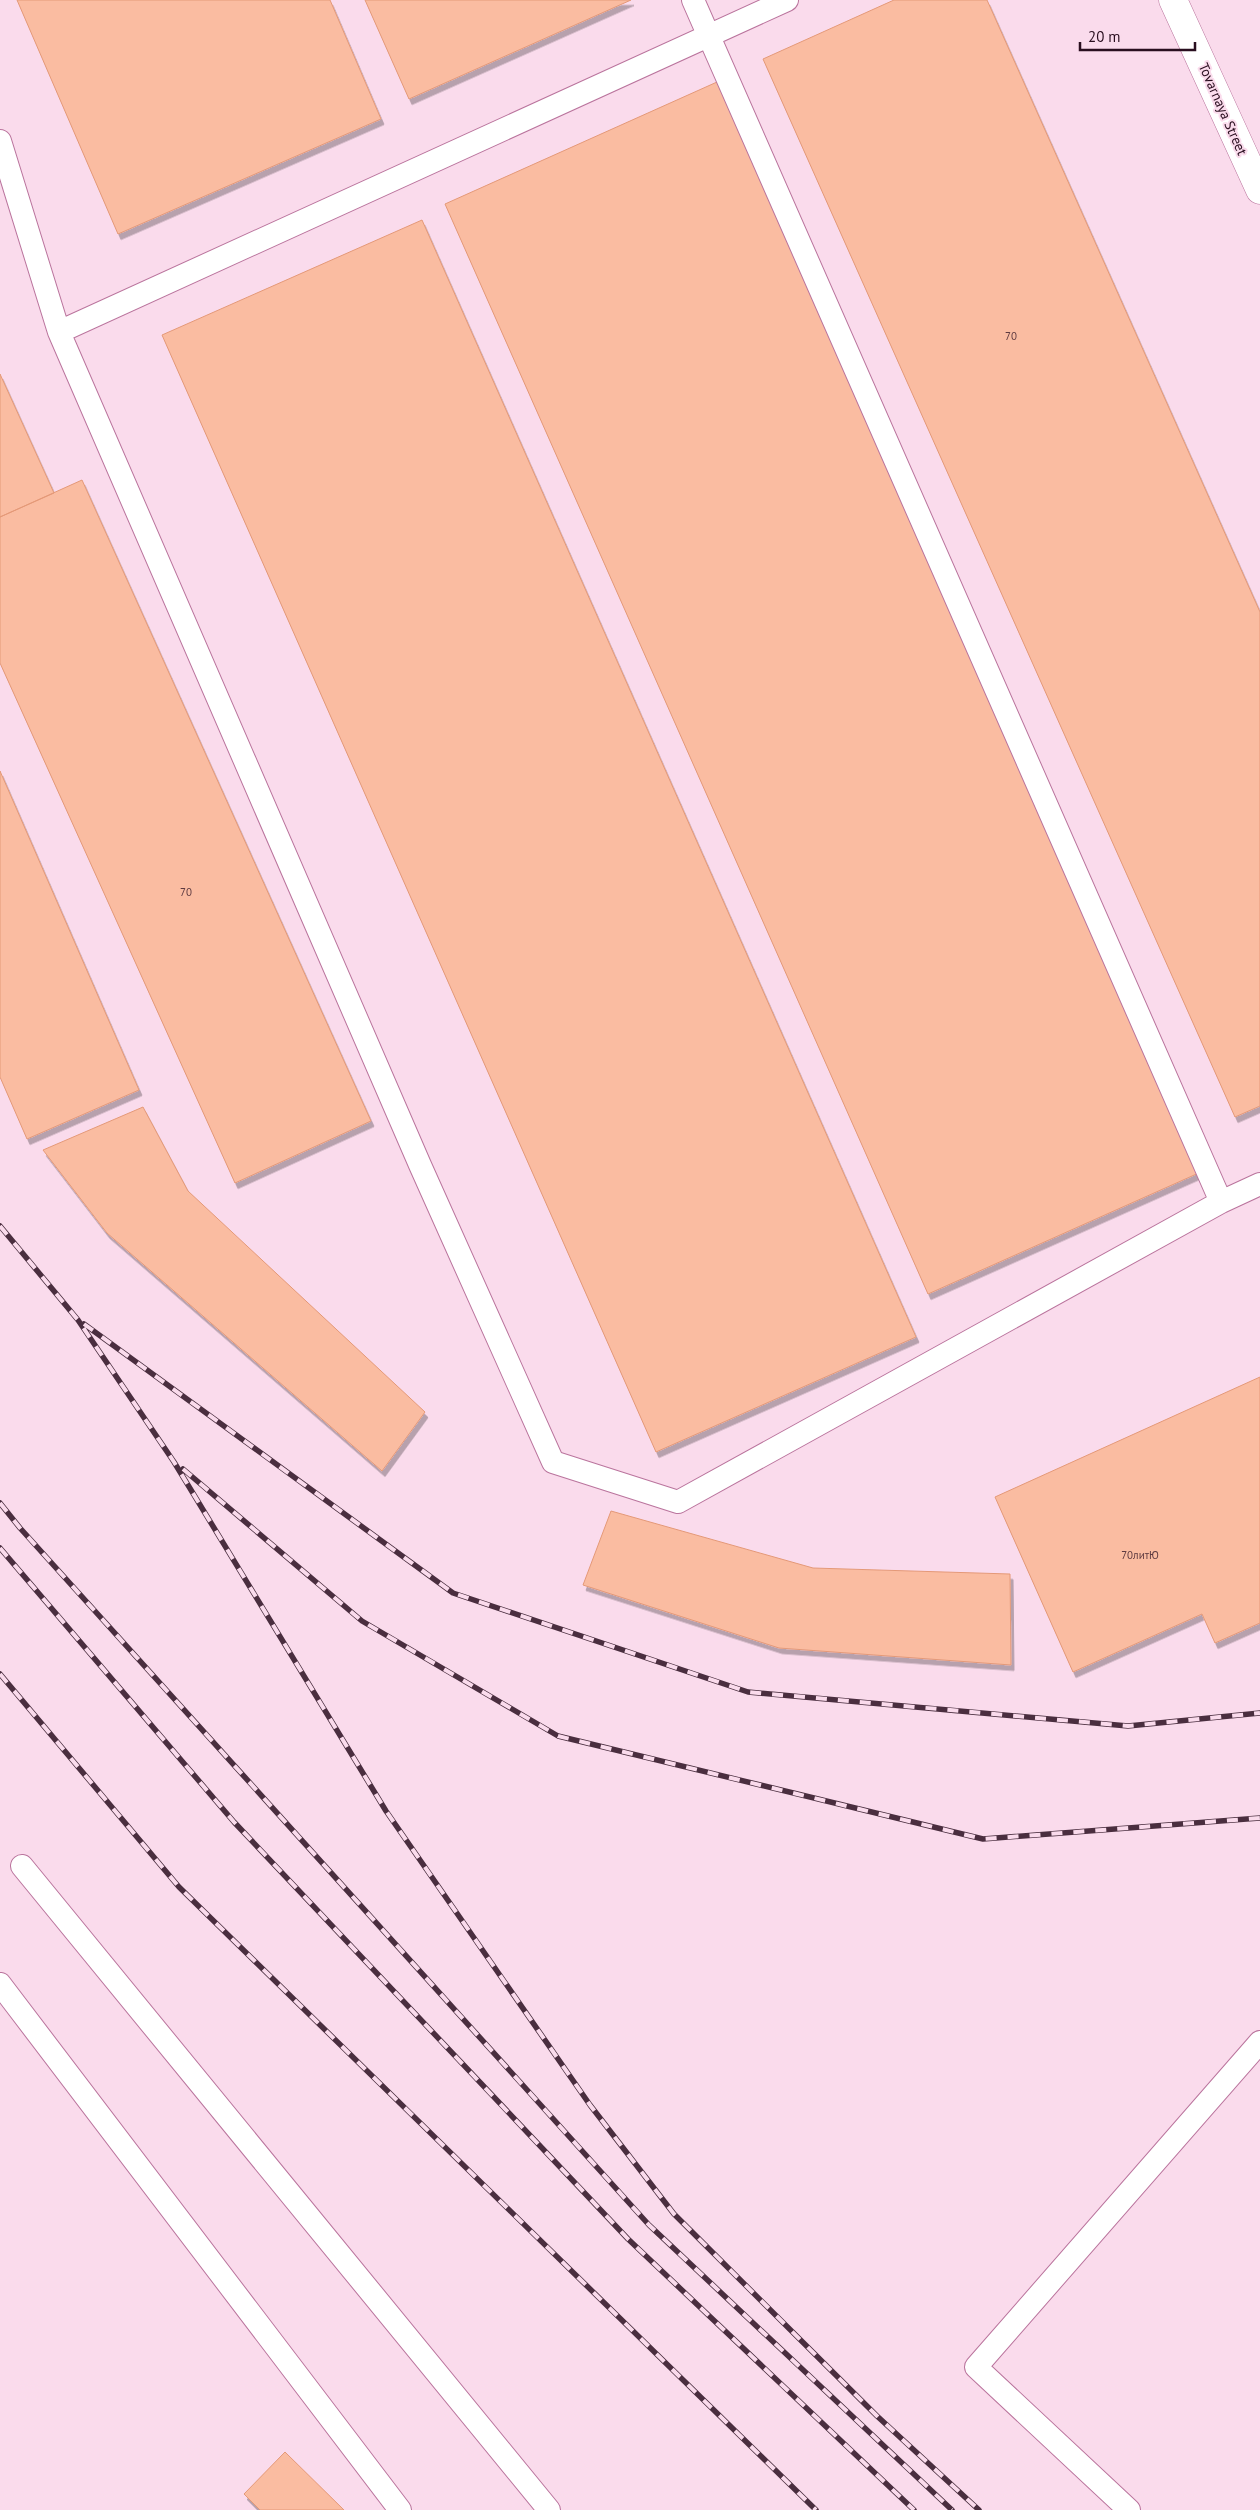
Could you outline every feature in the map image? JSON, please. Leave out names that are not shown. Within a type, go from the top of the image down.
[{"type":"street","name":"Tovarnaya Street","points":[[1173,0],[1260,190]]},
{"type":"lane","points":[[693,0],[1221,1202]]},
{"type":"lane","points":[[59,332],[787,0]]},
{"type":"lane","points":[[0,141],[59,332],[416,1155],[553,1462],[678,1502],[1221,1202],[1260,1184]]},
{"type":"lane","points":[[22,1866],[549,2510]]},
{"type":"lane","points":[[0,1984],[400,2510]]},
{"type":"lane","points":[[1130,2510],[976,2367],[1260,2042]]},
{"type":"building","points":[[17,0],[330,0],[381,119],[118,234]]},
{"type":"building","points":[[365,0],[631,0],[409,99]]},
{"type":"building","points":[[894,0],[987,0],[1260,612],[1260,1106],[1235,1117],[763,59]]},
{"type":"building","points":[[717,82],[1201,1172],[928,1294],[445,204]]},
{"type":"building","points":[[422,220],[916,1337],[656,1452],[162,335]]},
{"type":"building","points":[[0,374],[54,493],[0,517]]},
{"type":"building","points":[[82,480],[371,1121],[235,1183],[0,663],[0,517]]},
{"type":"building","points":[[0,771],[139,1090],[27,1139],[0,1077]]},
{"type":"building","points":[[143,1107],[188,1191],[425,1412],[382,1471],[107,1233],[43,1150]]},
{"type":"building","points":[[1260,1377],[1260,1623],[1215,1643],[1202,1614],[1073,1672],[995,1497]]},
{"type":"building","points":[[611,1511],[813,1568],[1010,1574],[1011,1665],[779,1648],[583,1585]]},
{"type":"building","points":[[285,2452],[344,2510],[260,2510],[244,2494]]},
{"type":"railway","points":[[0,1226],[78,1320],[174,1462],[386,1811],[590,2105],[674,2214],[877,2416],[979,2510]]},
{"type":"railway","points":[[84,1324],[453,1593],[748,1692],[1128,1726],[1260,1713]]},
{"type":"railway","points":[[183,1469],[362,1621],[558,1736],[983,1839],[1260,1818]]},
{"type":"railway","points":[[0,1503],[20,1528],[649,2225],[952,2510]]},
{"type":"railway","points":[[0,1548],[234,1822],[628,2239],[914,2510]]},
{"type":"railway","points":[[0,1674],[179,1887],[816,2510]]}]
